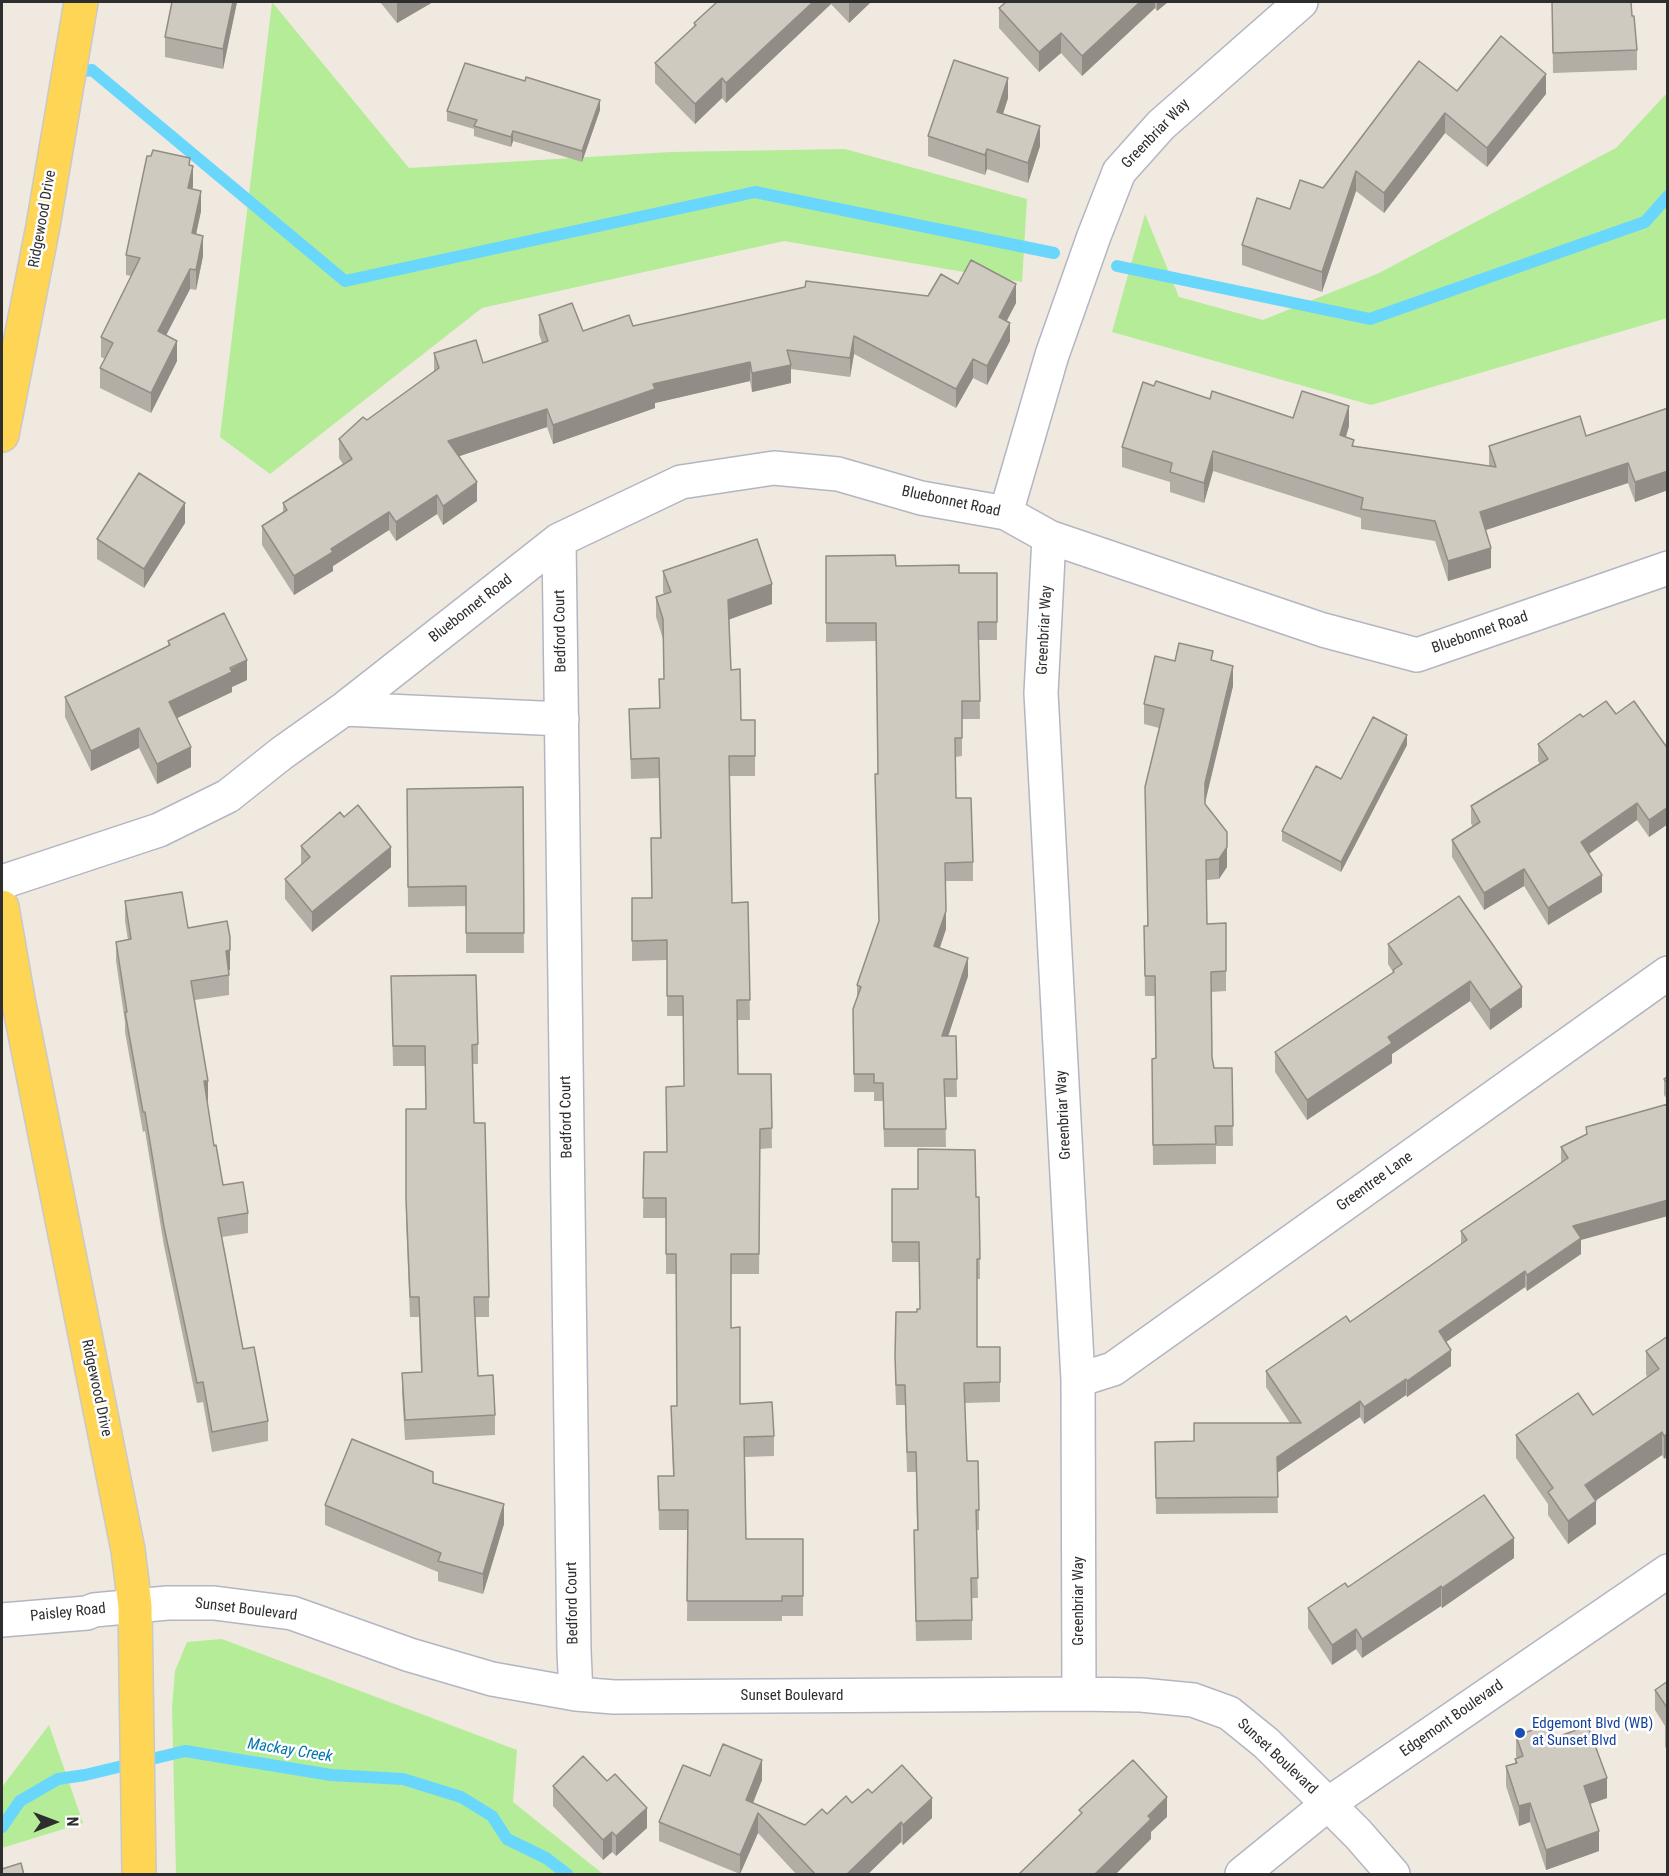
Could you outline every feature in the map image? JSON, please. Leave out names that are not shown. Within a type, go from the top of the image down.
[{"type":"main road","name":"Ridgewood Drive","points":[[2,435],[43,226],[81,2]]},
{"type":"main road","name":"Ridgewood Drive","points":[[2,907],[57,1195],[126,1530],[135,1605],[139,1875]]},
{"type":"street","name":"Greenbriar Way","points":[[1006,513],[1052,355],[1119,172],[1161,125],[1301,2]]},
{"type":"street","name":"Bluebonnet Road","points":[[2,882],[159,830],[228,796],[282,753],[344,710],[559,540],[681,482],[774,468],[838,474],[921,498],[1006,513],[1050,537],[1323,630],[1417,655],[1668,568]]},
{"type":"street","name":"Greenbriar Way","points":[[1050,537],[1041,693],[1078,1380],[1079,1694]]},
{"type":"street","name":"Bedford Court","points":[[559,540],[576,1694]]},
{"type":"street","points":[[344,710],[562,719]]},
{"type":"street","name":"Greentree Lane","points":[[1078,1380],[1113,1369],[1668,973]]},
{"type":"street","name":"Edgemont Boulevard","points":[[1242,1875],[1328,1804],[1668,1571]]},
{"type":"street","name":"Sunset Boulevard","points":[[135,1605],[214,1603],[292,1613],[410,1655],[492,1679],[576,1694],[614,1696],[1079,1694],[1141,1695],[1193,1700],[1229,1713],[1266,1743],[1358,1834],[1393,1875]]},
{"type":"street","name":"Paisley Road","points":[[2,1620],[87,1613],[135,1605]]},
{"type":"green space","points":[[272,2],[409,168],[670,152],[845,149],[1027,199],[1022,282],[784,241],[482,308],[270,474],[220,437]]},
{"type":"green space","points":[[1667,93],[1667,318],[1371,405],[1112,332],[1145,214],[1179,297],[1263,320],[1379,273],[1616,148]]},
{"type":"green space","points":[[222,1639],[517,1750],[513,1802],[603,1874],[176,1874],[172,1707],[175,1671],[187,1642]]},
{"type":"green space","points":[[49,1725],[83,1823],[2,1848],[2,1787]]},
{"type":"building","points":[[172,2],[233,2],[223,49],[165,37]]},
{"type":"building","points":[[717,2],[813,2],[726,83],[722,78],[695,104],[655,63]]},
{"type":"building","points":[[1006,2],[1140,2],[1082,56],[1061,33],[1039,52],[999,8]]},
{"type":"building","points":[[1552,2],[1631,2],[1637,50],[1553,53]]},
{"type":"building","points":[[1501,36],[1546,74],[1487,148],[1445,113],[1384,193],[1356,171],[1322,272],[1242,245],[1257,198],[1290,209],[1300,180],[1323,188],[1419,61],[1457,91]]},
{"type":"building","points":[[954,60],[1008,78],[997,112],[1040,126],[1028,163],[987,149],[985,155],[928,136]]},
{"type":"building","points":[[465,63],[525,81],[526,77],[600,100],[582,151],[513,131],[511,137],[474,126],[477,120],[447,111]]},
{"type":"building","points":[[153,150],[190,158],[189,165],[193,166],[188,188],[201,191],[192,233],[203,236],[196,270],[190,269],[158,331],[177,341],[151,393],[100,368],[113,343],[101,337],[140,258],[126,255],[147,156],[151,156]]},
{"type":"building","points":[[971,260],[1016,284],[999,317],[1010,323],[987,366],[973,359],[956,389],[854,336],[850,358],[787,350],[791,365],[752,373],[750,362],[653,384],[655,389],[553,425],[547,409],[448,441],[477,482],[443,506],[437,495],[396,522],[389,512],[331,549],[333,552],[294,576],[262,526],[287,510],[283,503],[352,459],[339,439],[363,417],[367,420],[439,368],[434,353],[476,340],[483,363],[548,341],[539,315],[572,303],[583,331],[629,315],[633,326],[805,287],[806,281],[928,296],[941,274],[958,284]]},
{"type":"building","points":[[1156,381],[1210,399],[1212,391],[1293,418],[1302,391],[1349,406],[1340,435],[1354,440],[1352,446],[1496,467],[1489,446],[1580,416],[1586,436],[1668,408],[1668,471],[1635,482],[1628,463],[1480,512],[1491,548],[1448,561],[1435,521],[1361,509],[1363,498],[1213,451],[1204,483],[1170,472],[1172,463],[1122,447],[1143,382],[1154,386]]},
{"type":"building","points":[[139,473],[185,503],[144,569],[97,539]]},
{"type":"building","points":[[757,539],[772,584],[728,600],[731,670],[740,669],[741,720],[755,720],[755,756],[729,756],[732,903],[748,902],[750,1000],[737,1000],[738,1074],[771,1074],[772,1128],[760,1129],[759,1254],[731,1254],[731,1328],[740,1327],[740,1404],[772,1402],[774,1436],[744,1437],[746,1539],[803,1539],[803,1596],[782,1596],[782,1601],[687,1601],[688,1510],[659,1510],[658,1476],[674,1476],[671,1406],[677,1406],[676,1254],[666,1254],[666,1198],[643,1198],[644,1152],[667,1152],[666,1087],[684,1086],[683,996],[667,996],[667,940],[632,941],[632,898],[652,898],[651,838],[661,838],[659,758],[631,759],[629,709],[660,708],[659,679],[664,679],[663,619],[656,597],[671,592],[663,571]]},
{"type":"building","points":[[895,555],[896,566],[959,565],[959,573],[997,573],[997,622],[978,622],[980,701],[962,701],[962,738],[955,738],[956,798],[971,798],[973,862],[945,863],[946,911],[934,946],[968,958],[942,1036],[956,1036],[957,1079],[944,1079],[946,1129],[884,1129],[883,1083],[874,1083],[874,1074],[854,1074],[853,1009],[861,987],[857,985],[879,921],[875,774],[878,774],[876,623],[826,623],[826,556]]},
{"type":"building","points":[[224,613],[247,660],[230,668],[232,672],[169,702],[191,747],[157,764],[139,728],[91,751],[65,697],[170,645],[168,641]]},
{"type":"building","points":[[1179,643],[1213,651],[1211,660],[1233,666],[1205,783],[1205,804],[1227,832],[1227,847],[1219,859],[1206,860],[1207,924],[1226,923],[1226,971],[1211,972],[1212,1057],[1214,1068],[1232,1068],[1233,1126],[1215,1126],[1216,1144],[1153,1145],[1152,1059],[1156,1058],[1155,976],[1145,976],[1144,926],[1148,926],[1145,787],[1164,709],[1144,704],[1155,656],[1175,661]]},
{"type":"building","points":[[1606,701],[1616,714],[1634,701],[1668,749],[1668,807],[1649,820],[1637,803],[1581,842],[1602,875],[1548,908],[1524,869],[1484,893],[1452,840],[1480,822],[1471,806],[1548,759],[1538,744],[1580,714],[1583,717]]},
{"type":"building","points":[[1373,717],[1407,735],[1341,862],[1282,831],[1316,766],[1341,779]]},
{"type":"building","points":[[523,787],[524,933],[466,933],[466,886],[408,887],[407,789]]},
{"type":"building","points":[[358,805],[391,847],[312,912],[285,879],[310,857],[301,846],[340,812],[344,817]]},
{"type":"building","points":[[182,892],[188,928],[227,921],[230,937],[230,950],[226,951],[229,975],[191,981],[208,1081],[204,1081],[214,1146],[216,1145],[223,1185],[243,1182],[248,1213],[218,1218],[243,1349],[254,1347],[268,1421],[212,1432],[203,1382],[197,1383],[164,1227],[145,1112],[143,1112],[125,1012],[127,1012],[116,942],[131,939],[125,901]]},
{"type":"building","points":[[1459,896],[1522,987],[1490,1010],[1470,981],[1388,1037],[1392,1043],[1307,1100],[1275,1052],[1394,972],[1393,970],[1402,964],[1388,944]]},
{"type":"building","points":[[476,975],[478,1044],[472,1045],[474,1123],[485,1123],[489,1297],[474,1297],[478,1376],[493,1375],[495,1415],[405,1420],[402,1373],[422,1372],[419,1297],[410,1297],[406,1199],[406,1109],[426,1109],[425,1046],[393,1046],[391,976]]},
{"type":"building","points":[[1668,1104],[1668,1200],[1573,1226],[1581,1238],[1527,1275],[1525,1271],[1439,1331],[1451,1350],[1407,1381],[1406,1379],[1364,1407],[1360,1401],[1277,1457],[1278,1497],[1156,1498],[1155,1442],[1194,1441],[1194,1423],[1301,1423],[1266,1371],[1346,1316],[1350,1322],[1467,1240],[1461,1231],[1568,1158],[1561,1147],[1587,1134],[1586,1127]]},
{"type":"building","points":[[918,1149],[975,1150],[976,1197],[979,1197],[980,1259],[977,1259],[977,1347],[1000,1347],[1000,1382],[964,1383],[967,1461],[978,1461],[979,1510],[976,1510],[978,1578],[971,1578],[972,1620],[916,1621],[914,1530],[918,1530],[916,1452],[907,1452],[905,1385],[896,1385],[895,1356],[896,1312],[917,1312],[917,1309],[920,1309],[919,1242],[892,1242],[892,1189],[918,1189]]},
{"type":"building","points":[[1668,1336],[1668,1433],[1664,1436],[1662,1432],[1585,1485],[1596,1501],[1568,1521],[1548,1492],[1553,1488],[1516,1435],[1578,1393],[1593,1415],[1659,1369],[1646,1351]]},
{"type":"building","points":[[352,1439],[433,1472],[433,1483],[504,1504],[483,1574],[438,1561],[441,1553],[325,1505]]},
{"type":"building","points":[[1484,1495],[1514,1538],[1362,1639],[1356,1629],[1332,1645],[1308,1608],[1345,1583],[1348,1587]]},
{"type":"building","points":[[1668,1681],[1668,1709],[1655,1690]]},
{"type":"building","points":[[1549,1724],[1554,1738],[1588,1726],[1607,1778],[1584,1786],[1599,1831],[1546,1850],[1530,1803],[1519,1806],[1506,1766],[1517,1763],[1515,1759],[1523,1756],[1516,1736]]},
{"type":"building","points":[[723,1744],[762,1760],[746,1800],[805,1825],[822,1809],[827,1814],[846,1796],[852,1803],[868,1789],[872,1793],[902,1765],[932,1798],[903,1825],[901,1822],[846,1875],[816,1875],[758,1813],[740,1855],[659,1822],[683,1765],[710,1776]]},
{"type":"building","points":[[583,1756],[607,1781],[615,1774],[647,1808],[616,1836],[612,1832],[603,1840],[553,1786]]},
{"type":"building","points":[[1133,1760],[1167,1797],[1148,1816],[1151,1819],[1094,1875],[1018,1875],[1082,1813],[1079,1810]]},
{"type":"building","points":[[21,1863],[24,1875],[2,1875],[2,1869]]},
{"type":"waterway","points":[[83,71],[92,70],[345,281],[755,192],[1054,253]]},
{"type":"waterway","points":[[1117,266],[1370,319],[1645,222],[1668,196]]},
{"type":"waterway","name":"Mackay Creek","points":[[2,1827],[20,1801],[58,1779],[85,1775],[185,1751],[331,1775],[403,1779],[461,1797],[492,1816],[507,1839],[546,1858],[567,1874]]},
{"type":"place","name":"Edgemont Blvd (WB) at Sunset Blvd","points":[[1520,1733]]}]
